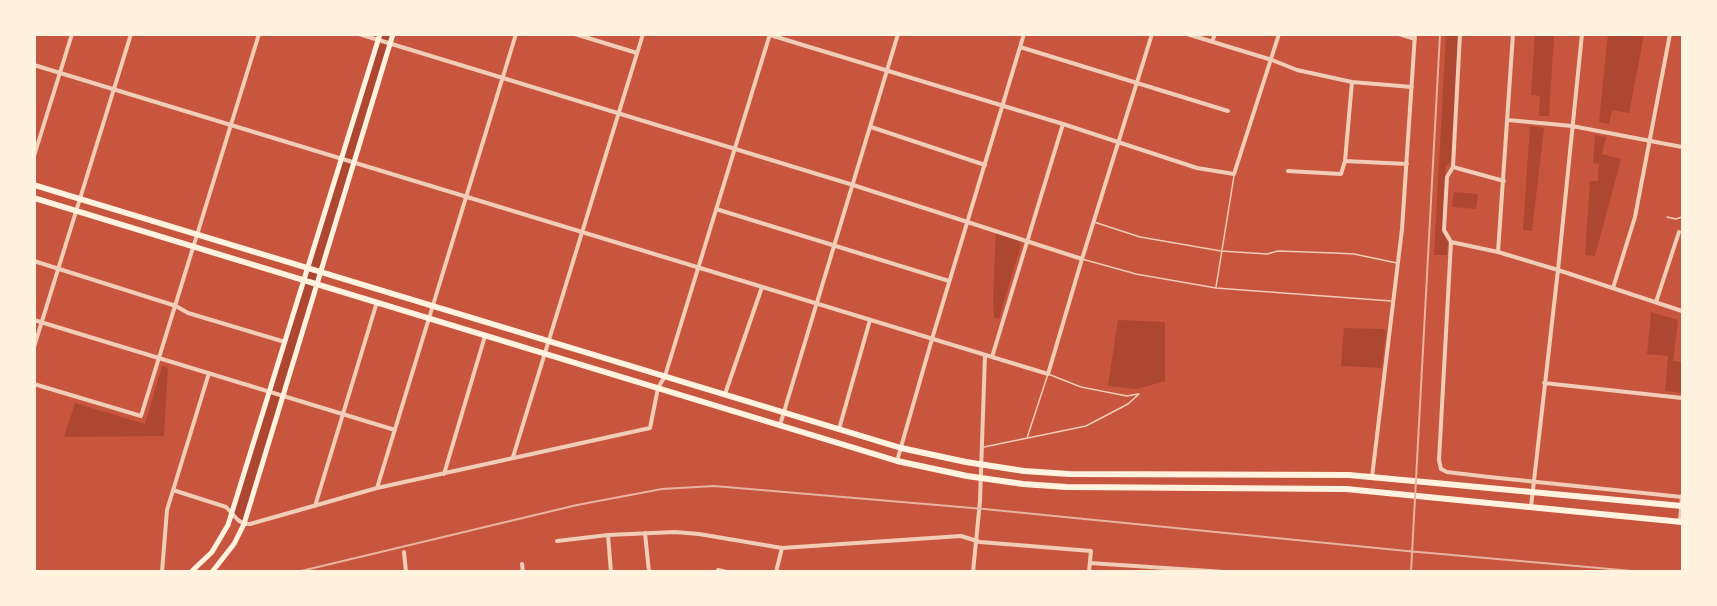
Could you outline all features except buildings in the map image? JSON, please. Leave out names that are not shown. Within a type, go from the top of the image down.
[{"type":"main road","points":[[212,572],[234,544],[244,524],[393,34]]},
{"type":"main road","points":[[191,572],[212,552],[223,537],[232,513],[379,37]]},
{"type":"main road","points":[[34,185],[901,448],[981,465],[1069,474],[1349,475],[1682,506]]},
{"type":"main road","points":[[34,198],[897,461],[980,479],[1066,487],[1346,489],[1681,522]]},
{"type":"street","points":[[34,156],[72,34]]},
{"type":"street","points":[[34,347],[131,34]]},
{"type":"street","points":[[34,384],[141,416],[259,34]]},
{"type":"street","points":[[359,34],[379,37],[390,44],[853,185],[1082,259]]},
{"type":"street","points":[[377,488],[516,34]]},
{"type":"street","points":[[575,34],[637,53]]},
{"type":"street","points":[[513,457],[643,34]]},
{"type":"street","points":[[173,490],[226,507],[244,524],[250,524],[377,488],[650,428],[658,388],[665,376],[770,34],[1063,124],[1197,168],[1234,174],[1279,34]]},
{"type":"street","points":[[780,425],[898,34]]},
{"type":"street","points":[[897,461],[1024,34]]},
{"type":"street","points":[[34,65],[1048,374],[1152,34]]},
{"type":"street","points":[[1187,34],[1297,70],[1352,82],[1412,87]]},
{"type":"street","points":[[1212,42],[1215,34]]},
{"type":"street","points":[[1372,477],[1397,263],[1412,87],[1415,37],[1399,34]]},
{"type":"street","points":[[1460,34],[1453,168],[1447,177],[1444,230],[1451,242],[1439,460],[1441,469],[1447,472],[1534,482],[1682,496],[1681,522]]},
{"type":"street","points":[[1498,252],[1513,34]]},
{"type":"street","points":[[1531,508],[1582,34]]},
{"type":"street","points":[[1612,288],[1635,217],[1670,34]]},
{"type":"street","points":[[1020,47],[1228,111]]},
{"type":"street","points":[[1287,171],[1341,174],[1345,161],[1352,82]]},
{"type":"street","points":[[1508,120],[1572,126],[1683,147]]},
{"type":"street","points":[[992,357],[1063,124]]},
{"type":"street","points":[[871,127],[985,165]]},
{"type":"street","points":[[1345,161],[1407,164]]},
{"type":"street","points":[[1453,168],[1504,180]]},
{"type":"street","points":[[716,209],[949,281]]},
{"type":"street","points":[[1656,302],[1679,232]]},
{"type":"street","points":[[1451,242],[1498,252],[1683,311]]},
{"type":"street","points":[[34,261],[176,306],[188,313],[285,342]]},
{"type":"street","points":[[725,394],[762,287]]},
{"type":"street","points":[[314,507],[377,302]]},
{"type":"street","points":[[34,320],[395,430]]},
{"type":"street","points":[[840,429],[870,320]]},
{"type":"street","points":[[444,474],[486,335]]},
{"type":"street","points":[[973,572],[980,501],[986,355]]},
{"type":"street","points":[[162,572],[165,521],[209,373]]},
{"type":"street","points":[[1544,383],[1683,398]]},
{"type":"street","points":[[645,533],[649,572]]},
{"type":"street","points":[[557,541],[645,533],[699,534],[782,548],[961,536],[969,537],[975,542],[1091,551],[1089,572]]},
{"type":"street","points":[[608,535],[611,572]]},
{"type":"street","points":[[776,572],[782,548]]},
{"type":"street","points":[[404,552],[406,572]]},
{"type":"street","points":[[1090,563],[1225,572]]},
{"type":"street","points":[[522,564],[523,572]]},
{"type":"street","points":[[718,570],[727,572]]},
{"type":"lane","points":[[1216,288],[1234,174]]},
{"type":"lane","points":[[1667,217],[1676,219],[1683,217]]},
{"type":"lane","points":[[1094,222],[1140,237],[1221,251],[1267,254],[1278,251],[1334,253],[1397,263]]},
{"type":"lane","points":[[1082,259],[1136,274],[1216,288],[1392,301]]},
{"type":"lane","points":[[981,448],[1086,426],[1128,404],[1139,394],[1127,396],[1096,390],[1061,381],[1048,374],[1026,438]]},
{"type":"shaded area","points":[[1608,34],[1644,35],[1629,113],[1612,110],[1609,124],[1599,122]]},
{"type":"shaded area","points":[[380,35],[393,35],[244,524],[232,513]]},
{"type":"shaded area","points":[[1446,35],[1458,35],[1451,162],[1446,166],[1442,232],[1448,242],[1447,255],[1434,255]]},
{"type":"shaded area","points":[[1535,35],[1554,35],[1549,116],[1539,116],[1540,96],[1531,95]]},
{"type":"shaded area","points":[[1530,126],[1544,128],[1532,231],[1523,230]]},
{"type":"shaded area","points":[[1595,135],[1606,137],[1602,154],[1621,159],[1595,256],[1585,255],[1590,181],[1598,181],[1599,164],[1593,163]]},
{"type":"shaded area","points":[[1454,192],[1478,194],[1476,209],[1452,207]]},
{"type":"shaded area","points":[[996,233],[1018,240],[1021,245],[999,319],[994,318],[993,300]]},
{"type":"shaded area","points":[[1651,312],[1678,320],[1673,361],[1682,362],[1682,393],[1665,391],[1668,356],[1647,354]]},
{"type":"shaded area","points":[[1118,320],[1165,322],[1165,381],[1137,389],[1108,386]]},
{"type":"shaded area","points":[[1344,328],[1383,329],[1386,332],[1382,368],[1341,366]]},
{"type":"shaded area","points":[[162,366],[168,368],[164,436],[64,437],[75,403],[145,424]]},
{"type":"railway","points":[[1411,572],[1440,34]]},
{"type":"railway","points":[[297,572],[577,505],[662,489],[714,486],[984,509],[1644,572]]}]
